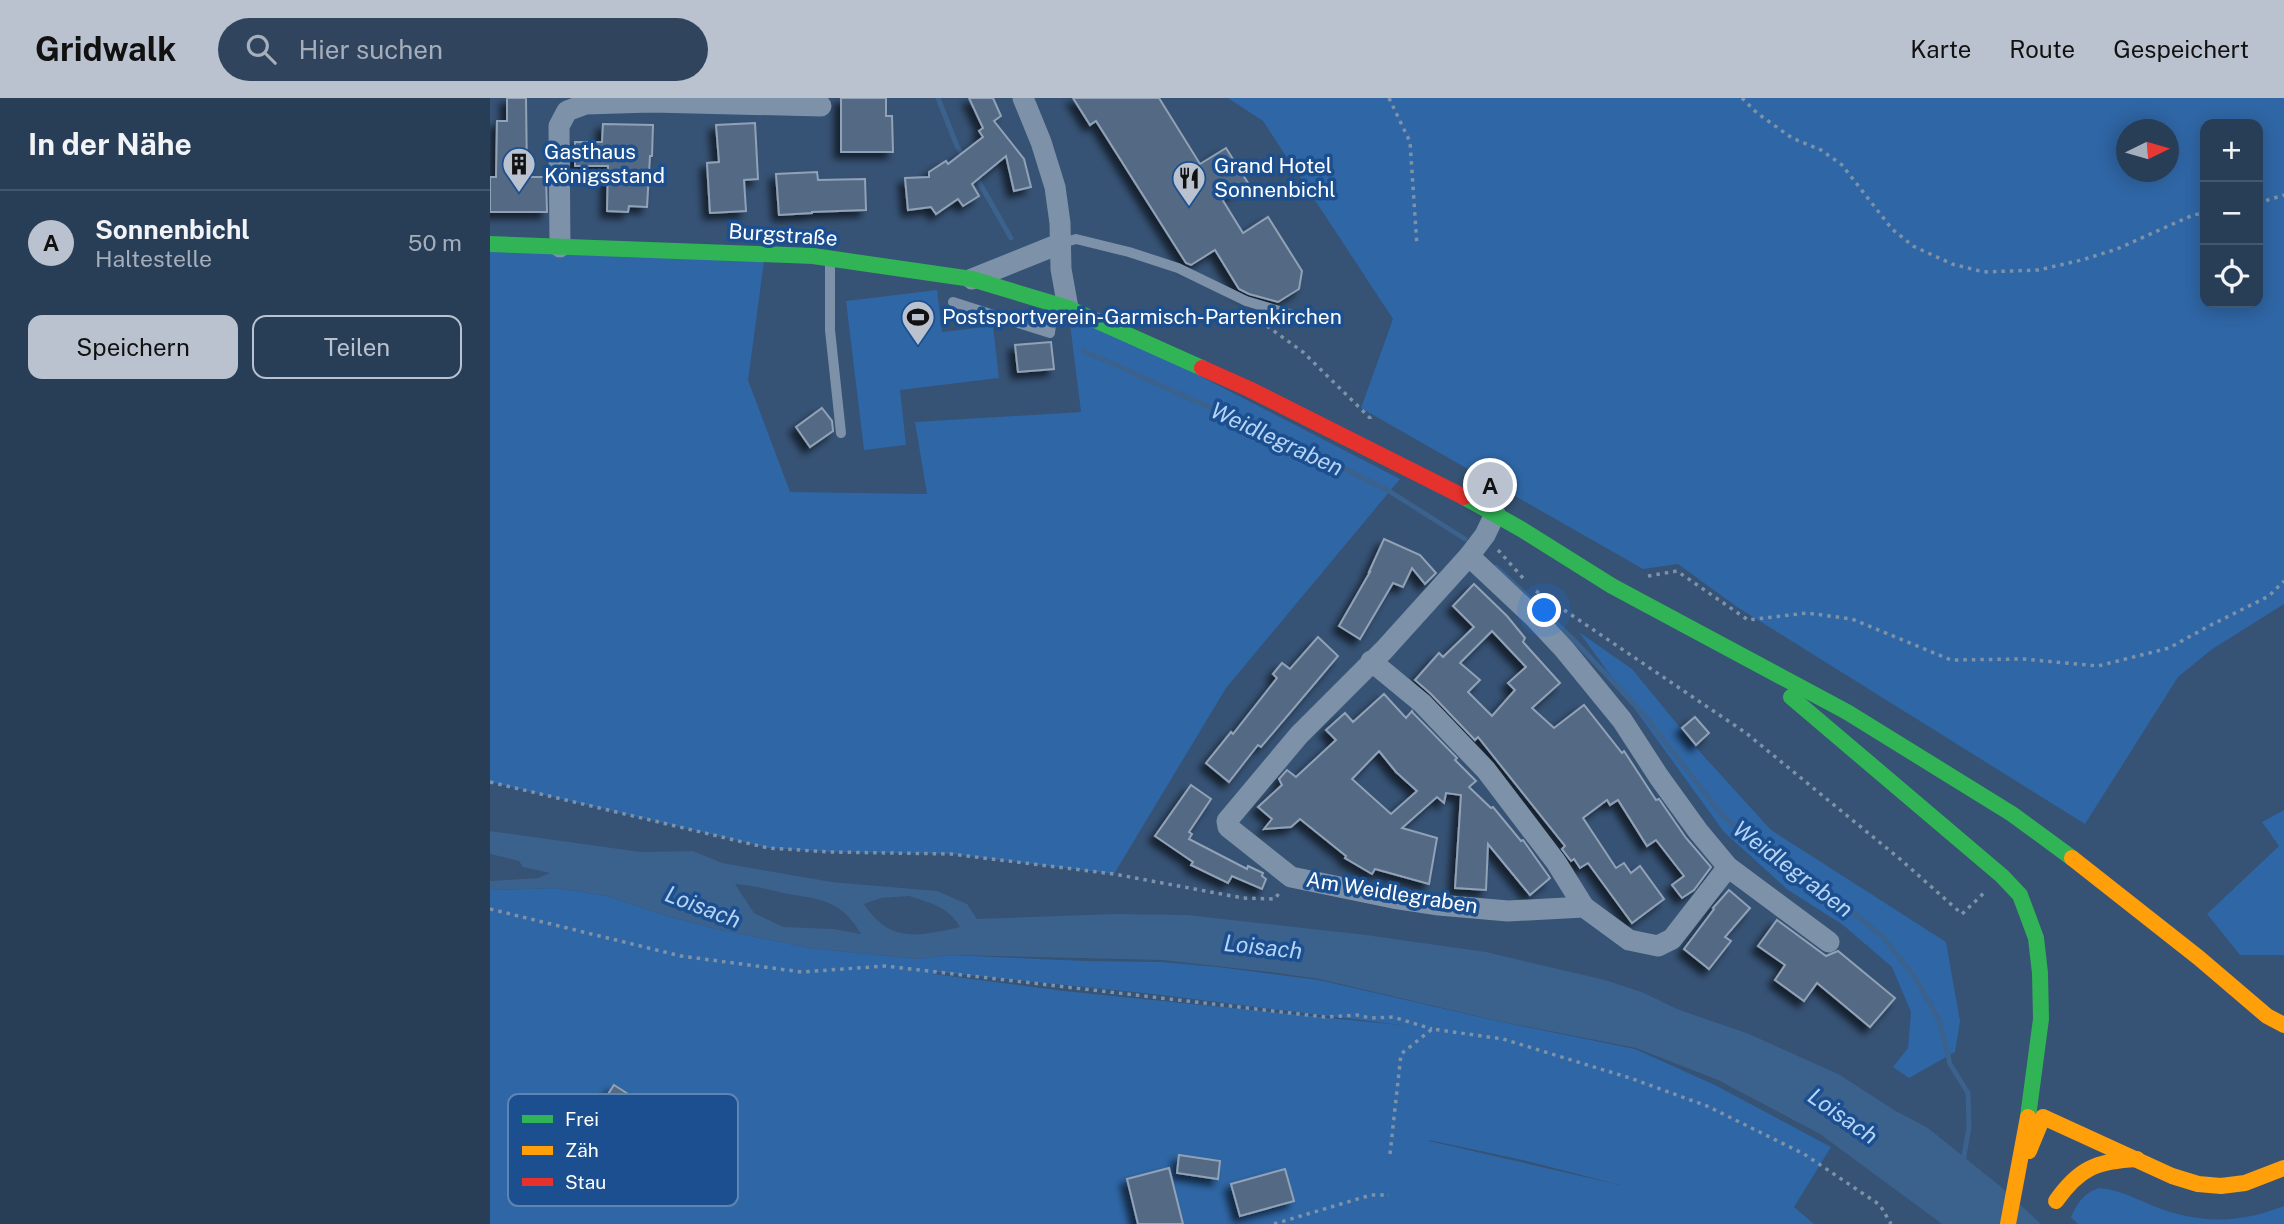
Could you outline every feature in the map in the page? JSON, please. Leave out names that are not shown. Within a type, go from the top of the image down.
[{"type":"main road","name":"Burgstraße","points":[[490,244],[830,258],[972,279],[1061,306],[1249,389],[1373,450],[1495,514],[1612,586],[1745,657]]},
{"type":"main road","points":[[1745,657],[1853,752],[2002,876],[2020,895],[2028,911],[2036,938],[2041,1019],[2033,1089],[2008,1224]]},
{"type":"main road","points":[[1745,657],[1847,712],[2011,814],[2111,887],[2267,1016],[2284,1025]]},
{"type":"main road","points":[[2267,1016],[2284,1041]]},
{"type":"main road","points":[[2017,1186],[2043,1116],[2073,1137],[2198,1184],[2221,1186],[2245,1183],[2278,1170],[2284,1156]]},
{"type":"main road","points":[[2056,1201],[2064,1188],[2084,1168],[2109,1160],[2137,1159]]},
{"type":"main road","points":[[2051,1219],[2065,1164]]},
{"type":"street","points":[[1023,98],[1055,187],[1060,223],[1061,306]]},
{"type":"street","points":[[560,247],[559,126],[567,111],[575,106],[586,101],[651,100],[821,106]]},
{"type":"street","points":[[972,279],[1059,244]]},
{"type":"street","name":"Am Weidlegraben","points":[[1495,514],[1485,535],[1469,556],[1299,735],[1227,821],[1228,827],[1291,877],[1439,905],[1508,911],[1584,907]]},
{"type":"street","points":[[1469,556],[1564,649],[1622,720],[1698,831],[1728,867],[1829,942]]},
{"type":"street","points":[[1371,661],[1422,703],[1486,770],[1556,862],[1584,907],[1629,940],[1658,946],[1672,939],[1728,867]]},
{"type":"lane","points":[[1059,244],[1076,239],[1129,252],[1178,268],[1245,301],[1296,316]]},
{"type":"lane","points":[[830,258],[830,330],[841,433]]},
{"type":"lane","points":[[953,302],[1050,333],[1061,306]]},
{"type":"path","points":[[1389,98],[1410,142],[1417,246]]},
{"type":"path","points":[[1742,98],[1757,113],[1792,138],[1821,150],[1842,165],[1892,229],[1913,246],[1952,264],[1984,272],[2038,270],[2117,249],[2200,214]]},
{"type":"path","points":[[2263,201],[2284,195]]},
{"type":"path","points":[[1253,316],[1303,352],[1370,418],[1373,450]]},
{"type":"path","points":[[1485,535],[1525,580]]},
{"type":"path","points":[[1612,586],[1628,579],[1677,571],[1748,620],[1807,613],[1852,619],[1951,660],[2023,660],[2098,666],[2169,648],[2269,596],[2284,581]]},
{"type":"path","points":[[1533,589],[1746,733],[1900,859],[1962,914],[2002,876]]},
{"type":"path","points":[[490,782],[768,848],[830,852],[951,853],[1114,874],[1244,898],[1275,899],[1291,877]]},
{"type":"path","points":[[490,909],[681,956],[802,972],[885,966],[1325,1017],[1393,1017],[1432,1029],[1503,1039],[1630,1078],[1707,1106],[1804,1154],[1880,1205],[1891,1224]]},
{"type":"path","points":[[1390,1154],[1401,1054],[1432,1029]]},
{"type":"path","points":[[1274,1224],[1371,1195],[1389,1195]]},
{"type":"shaded area","points":[[1228,98],[2284,98],[2284,604],[2211,650],[2178,677],[2085,824],[1737,607],[1678,564],[1643,569],[1361,408],[1393,319],[1263,121]]},
{"type":"shaded area","points":[[490,244],[765,254],[748,380],[790,492],[927,494],[915,422],[1081,412],[1068,308],[1400,479],[1226,688],[1114,874],[951,854],[768,848],[490,782]]},
{"type":"shaded area","points":[[937,290],[942,332],[993,326],[999,378],[900,390],[906,445],[864,450],[846,301]]},
{"type":"shaded area","points":[[1579,632],[1632,669],[1701,753],[1771,830],[1946,942],[1960,1021],[1955,1052],[1909,1078],[1893,1067],[1908,1048],[1911,1012],[1892,967],[1843,925],[1788,890],[1724,832]]},
{"type":"shaded area","points":[[2284,810],[2284,955],[2240,955],[2207,914],[2279,846],[2262,822]]},
{"type":"shaded area","points":[[557,888],[607,896],[713,928],[809,948],[917,959],[951,955],[1161,962],[1319,980],[1635,1049],[1715,1085],[1831,1147],[1794,1207],[1814,1224],[490,1224],[490,890]],"holes":[[[937,972],[1153,994],[1409,1026],[1064,991],[934,974]],[[1429,1140],[1527,1161],[1620,1185]]]},
{"type":"shaded area","points":[[2099,1188],[2120,1192],[2185,1216],[2201,1218],[2234,1219],[2284,1206],[2284,1224],[2078,1224],[2071,1217],[2076,1207],[2085,1196]]},
{"type":"water","name":"Loisach","points":[[490,831],[641,852],[693,851],[722,863],[832,882],[937,891],[967,904],[977,919],[1114,914],[1188,915],[1486,952],[1605,980],[1749,1034],[1840,1075],[1894,1110],[1928,1128],[2000,1186],[2041,1224],[1942,1224],[1820,1134],[1718,1080],[1636,1048],[1498,1021],[1319,979],[1270,972],[1162,960],[951,955],[917,959],[809,948],[713,928],[607,896],[557,888],[490,890],[490,881],[538,878],[550,873],[523,867],[519,861],[490,854]],"holes":[[[735,884],[828,903],[845,913],[861,934],[834,929],[783,927],[754,913]],[[909,896],[945,910],[960,927],[931,933],[906,934],[884,926],[864,904],[881,898]]]},
{"type":"building","points":[[507,98],[526,98],[527,177],[546,177],[547,212],[490,212],[490,177],[496,177],[497,121],[507,121]]},
{"type":"building","points":[[841,98],[886,98],[886,116],[892,116],[893,152],[841,152]]},
{"type":"building","points":[[969,98],[993,98],[1001,116],[994,121],[1024,159],[1031,187],[1014,191],[1006,156],[972,184],[979,196],[963,206],[958,199],[936,214],[931,207],[908,210],[905,178],[929,177],[929,172],[946,161],[948,164],[983,137],[979,131],[983,128]]},
{"type":"building","name":"Grand Hotel Sonnenbichl","points":[[1073,98],[1159,98],[1200,164],[1226,148],[1248,183],[1222,199],[1243,233],[1268,217],[1302,271],[1299,289],[1278,302],[1249,294],[1239,289],[1215,250],[1191,265],[1186,263],[1096,121],[1090,125]]},
{"type":"building","points":[[755,123],[758,179],[744,180],[746,211],[710,213],[707,163],[719,162],[716,125]]},
{"type":"building","points":[[603,124],[653,125],[647,207],[629,206],[628,212],[607,211],[608,166],[575,166],[575,142],[602,142]]},
{"type":"building","points":[[817,172],[818,180],[865,179],[866,210],[779,215],[776,174]]},
{"type":"building","points":[[1051,342],[1054,369],[1018,372],[1015,345]]},
{"type":"building","points":[[822,408],[832,421],[833,431],[810,447],[796,427]]},
{"type":"building","points":[[1384,539],[1420,555],[1436,573],[1425,584],[1412,568],[1403,587],[1393,583],[1360,639],[1339,626],[1370,572]]},
{"type":"building","points":[[1474,584],[1507,616],[1525,638],[1523,642],[1560,683],[1532,708],[1554,728],[1584,705],[1622,753],[1624,751],[1656,800],[1659,799],[1686,838],[1711,867],[1694,890],[1682,898],[1672,885],[1684,876],[1656,840],[1647,846],[1618,800],[1610,805],[1607,800],[1583,818],[1616,868],[1624,863],[1631,873],[1640,866],[1664,899],[1632,923],[1588,863],[1580,868],[1574,859],[1571,861],[1562,849],[1565,846],[1478,737],[1475,740],[1415,680],[1439,653],[1443,657],[1474,627],[1453,606]],"holes":[[[1492,631],[1526,667],[1508,683],[1515,690],[1492,716],[1468,692],[1480,680],[1460,663]]]},
{"type":"building","points":[[1318,637],[1338,656],[1261,747],[1258,745],[1229,782],[1206,763],[1231,732],[1233,734],[1277,678],[1273,674],[1282,663],[1290,669]]},
{"type":"building","points":[[1384,694],[1406,718],[1412,711],[1457,758],[1455,760],[1476,781],[1469,787],[1493,807],[1521,841],[1523,840],[1550,878],[1530,895],[1488,844],[1486,890],[1455,888],[1461,795],[1446,793],[1444,803],[1437,797],[1402,828],[1437,838],[1429,884],[1375,869],[1372,874],[1345,858],[1346,856],[1300,819],[1291,827],[1264,829],[1272,819],[1258,807],[1282,785],[1279,779],[1287,770],[1296,777],[1336,740],[1326,730],[1345,713],[1353,722]],"holes":[[[1379,751],[1396,772],[1417,791],[1391,814],[1352,779]]]},
{"type":"building","points":[[1695,717],[1709,733],[1696,745],[1682,728]]},
{"type":"building","points":[[1191,785],[1211,799],[1189,832],[1192,834],[1189,839],[1247,869],[1248,866],[1263,873],[1262,876],[1266,879],[1262,889],[1232,876],[1228,883],[1191,865],[1193,862],[1155,836]]},
{"type":"building","points":[[1729,890],[1750,908],[1725,937],[1731,941],[1709,969],[1684,949]]},
{"type":"building","points":[[1777,920],[1826,956],[1838,951],[1895,998],[1870,1027],[1817,983],[1804,1001],[1775,980],[1785,965],[1758,946]]},
{"type":"building","points":[[614,1085],[628,1094],[608,1094]]},
{"type":"building","points":[[1179,1155],[1220,1161],[1218,1179],[1177,1173]]},
{"type":"building","points":[[1169,1168],[1183,1224],[1138,1224],[1127,1179]]},
{"type":"building","points":[[1285,1169],[1294,1201],[1240,1216],[1231,1184]]},
{"type":"waterway","name":"Weidlegraben","points":[[938,98],[965,159]]},
{"type":"waterway","name":"Weidlegraben","points":[[974,173],[1011,238]]},
{"type":"waterway","name":"Weidlegraben","points":[[1084,351],[1333,463],[1389,491],[1465,539]]},
{"type":"waterway","name":"Weidlegraben","points":[[1496,567],[1572,638],[1645,716],[1722,815],[1767,854],[1831,895],[1882,936],[1916,979],[1940,1022],[1950,1064],[1968,1093],[1969,1127],[1963,1162]]},
{"type":"traffic: fast","points":[[490,244],[813,256],[972,279],[1068,308],[1202,368]]},
{"type":"traffic: fast","points":[[1464,497],[1612,586],[1847,712],[2012,814],[2072,858]]},
{"type":"traffic: fast","points":[[1791,697],[2002,876],[2020,895],[2036,938],[2040,973],[2041,1019],[2028,1117]]},
{"type":"traffic: slow","points":[[2072,858],[2199,958],[2267,1016],[2284,1025]]},
{"type":"traffic: slow","points":[[2008,1224],[2028,1117]]},
{"type":"traffic: slow","points":[[2029,1151],[2043,1117],[2172,1176],[2198,1184],[2221,1186],[2245,1183],[2284,1168]]},
{"type":"traffic: slow","points":[[2056,1201],[2073,1181],[2090,1168],[2137,1159]]},
{"type":"traffic: jam","points":[[1202,368],[1464,497]]},
{"type":"place","name":"Gasthaus Königsstand","points":[[519,194]]},
{"type":"place","name":"Grand Hotel Sonnenbichl","points":[[1189,208]]},
{"type":"place","name":"Postsportverein-Garmisch-Partenkirchen","points":[[918,347]]},
{"type":"place","name":"Sonnenbichl","points":[[1490,485]]}]
